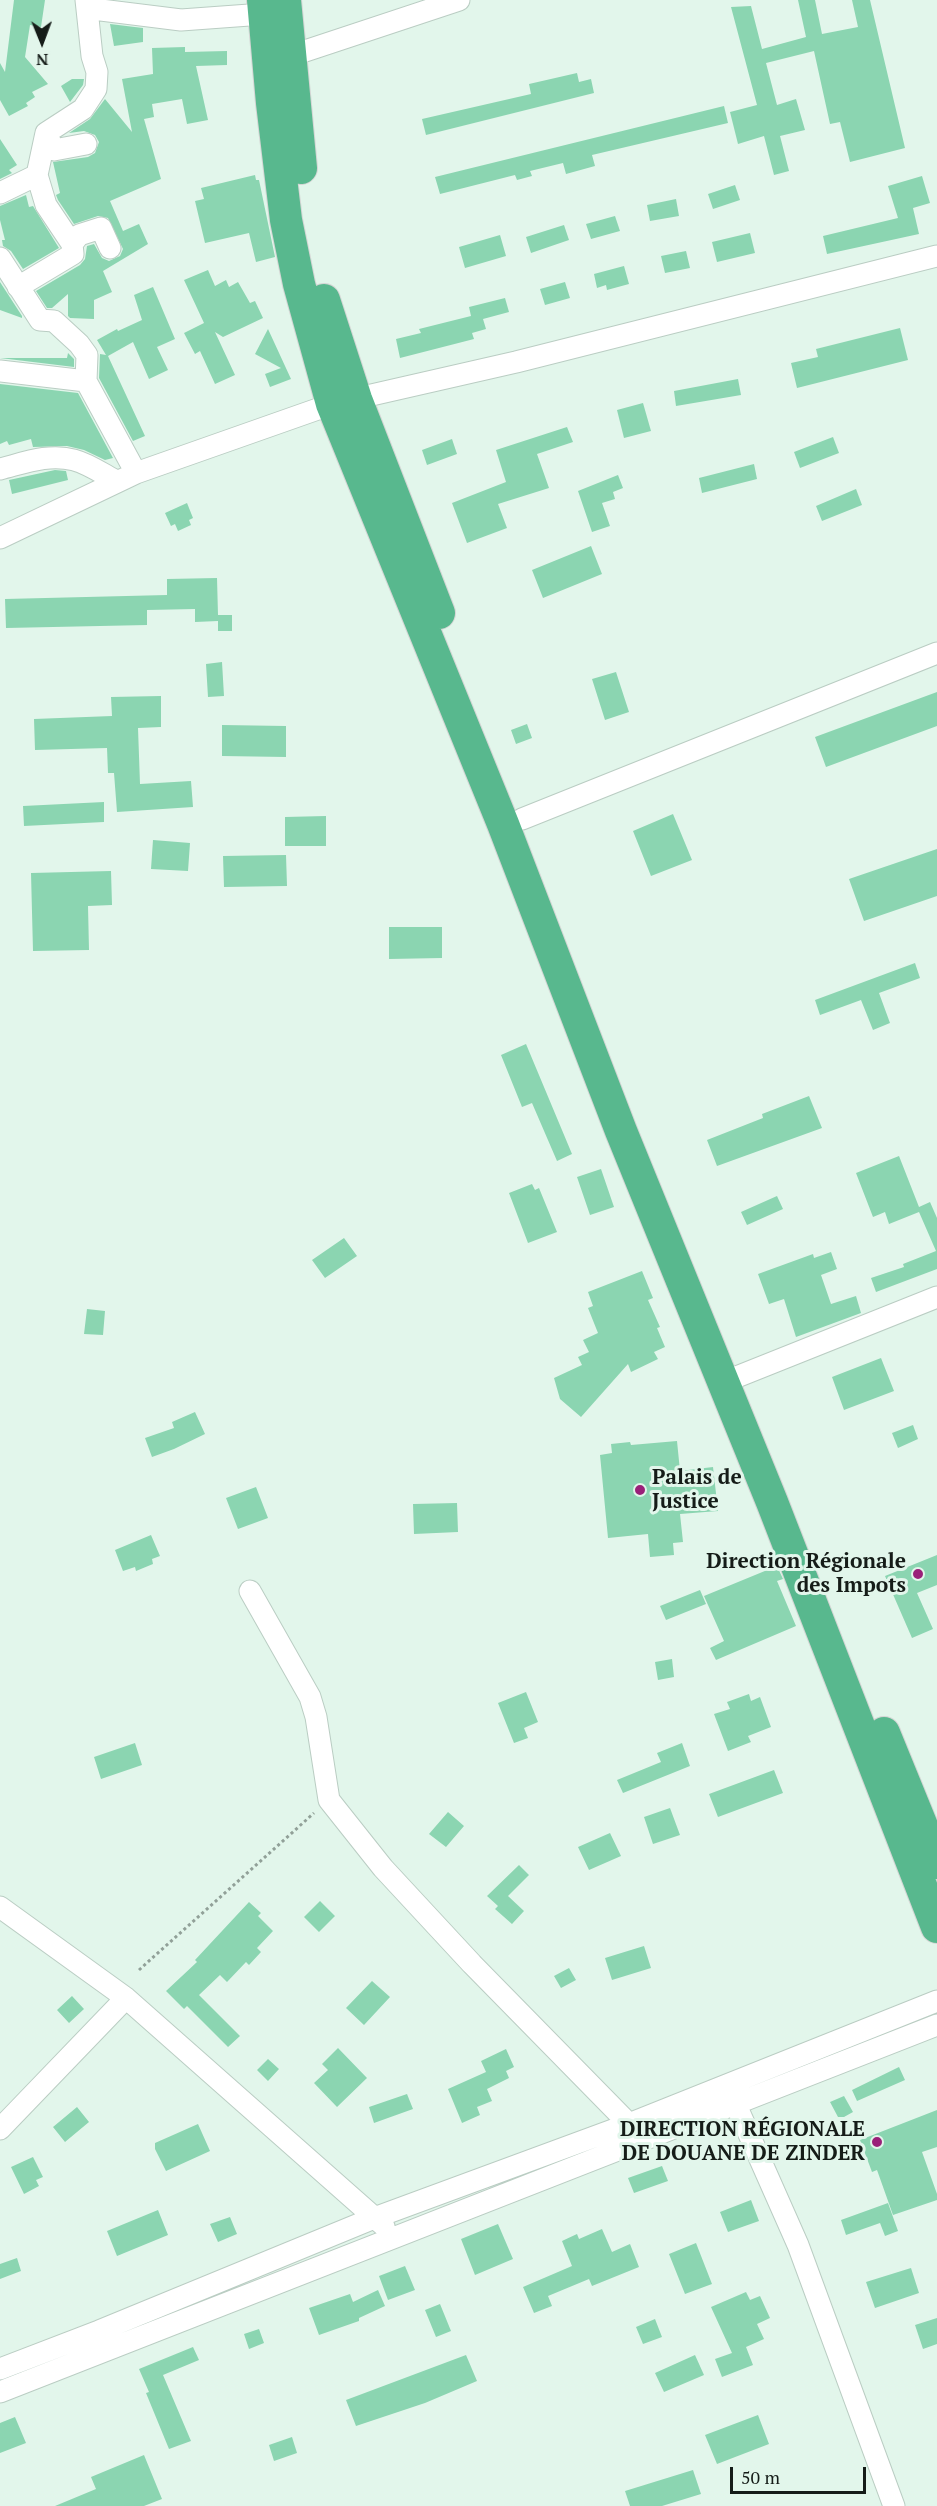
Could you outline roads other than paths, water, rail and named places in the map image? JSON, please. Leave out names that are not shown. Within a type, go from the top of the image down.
[{"type":"highway","points":[[275,7],[290,56],[283,102]]},
{"type":"highway","points":[[275,7],[283,102],[316,275],[344,402],[503,824],[630,1127],[780,1498],[937,1863]]},
{"type":"highway","points":[[344,402],[522,819],[630,1127]]},
{"type":"highway","points":[[780,1498],[937,1927]]},
{"type":"street","points":[[87,0],[93,9],[181,20],[275,7]]},
{"type":"street","points":[[18,288],[73,254],[72,244],[46,205],[37,175],[46,133],[83,109],[96,89],[97,72],[92,56],[87,0]]},
{"type":"street","points":[[290,56],[459,0]]},
{"type":"street","points":[[46,133],[54,150],[86,144]]},
{"type":"street","points":[[0,193],[37,175]]},
{"type":"street","points":[[72,244],[79,235],[101,228],[110,248]]},
{"type":"street","points":[[0,538],[136,473],[344,402],[516,363],[937,256]]},
{"type":"street","points":[[0,258],[40,320],[54,321],[79,344],[87,355],[86,381],[136,473]]},
{"type":"street","points":[[0,371],[86,381]]},
{"type":"street","points":[[0,469],[49,457],[63,457],[77,460],[116,481]]},
{"type":"street","points":[[522,819],[937,653]]},
{"type":"street","points":[[732,1378],[937,1297]]},
{"type":"street","points":[[250,1591],[310,1697],[316,1717],[329,1800],[382,1868],[472,1964],[629,2124]]},
{"type":"street","points":[[0,1907],[126,1998],[396,2235]]},
{"type":"street","points":[[0,2129],[126,1998]]},
{"type":"street","points":[[0,2368],[99,2331],[375,2218],[629,2124],[937,2001]]},
{"type":"street","points":[[0,2392],[937,2025]]},
{"type":"street","points":[[736,2105],[798,2245],[894,2506]]},
{"type":"street","points":[[99,2331],[106,2351]]},
{"type":"place","name":"Palais de Justice","points":[[640,1490]]},
{"type":"place","name":"Direction Régionale des Impots","points":[[918,1574]]},
{"type":"place","name":"DIRECTION RÉGIONALE DE DOUANE DE ZINDER","points":[[877,2142]]}]
